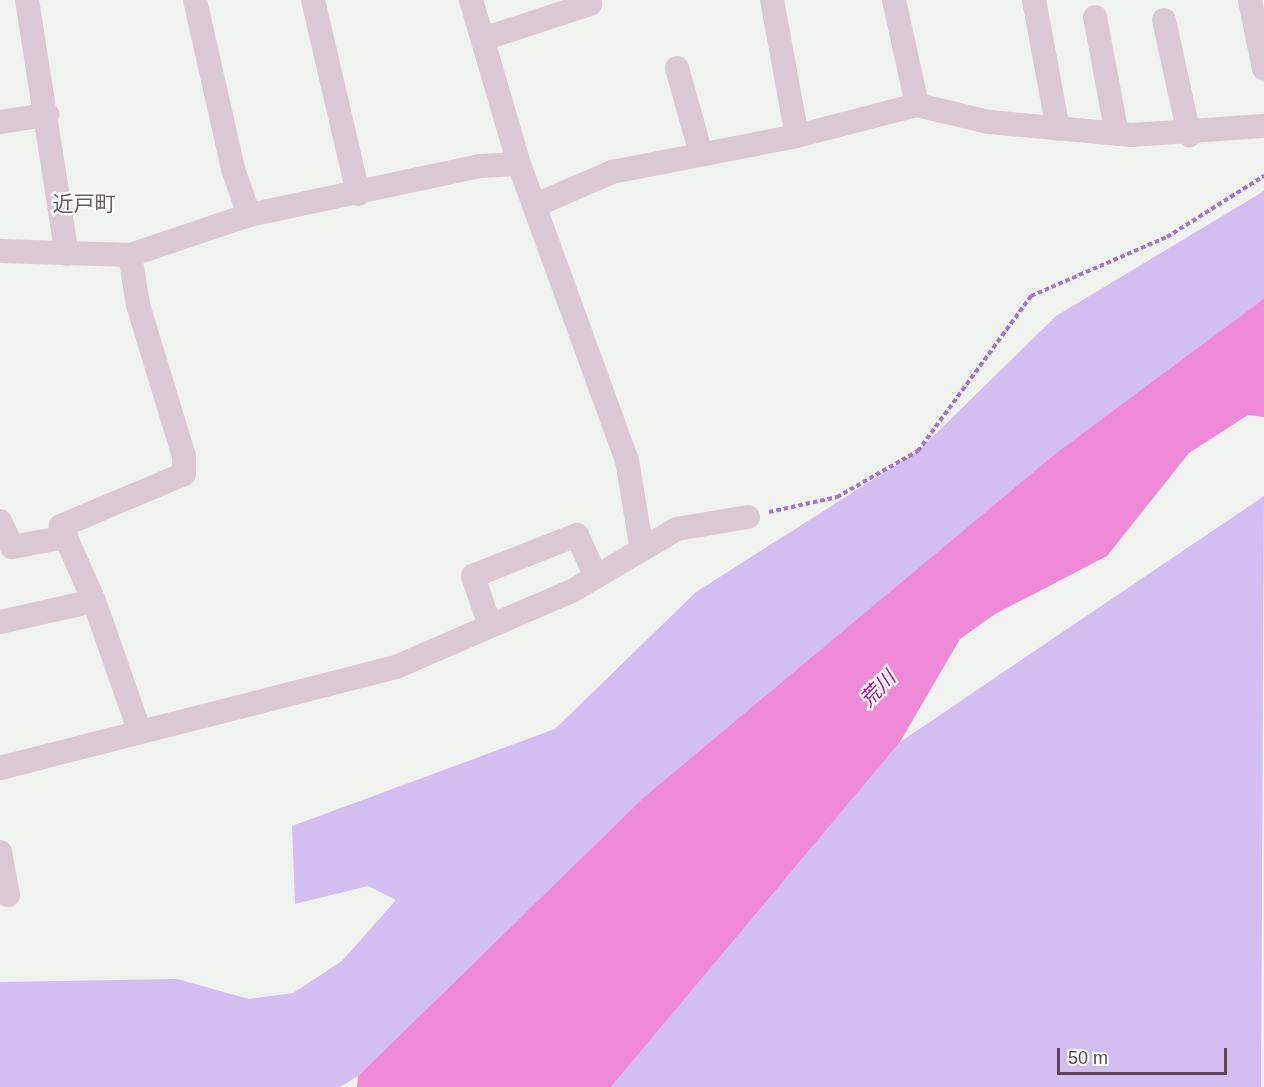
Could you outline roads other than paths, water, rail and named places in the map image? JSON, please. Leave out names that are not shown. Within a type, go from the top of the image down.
[{"type":"street","points":[[27,0],[47,115],[67,254]]},
{"type":"street","points":[[195,0],[233,169],[249,215]]},
{"type":"street","points":[[313,0],[358,194]]},
{"type":"street","points":[[471,0],[519,164],[536,205],[627,460],[641,545]]},
{"type":"street","points":[[772,0],[797,136]]},
{"type":"street","points":[[894,0],[917,105]]},
{"type":"street","points":[[1034,0],[1058,129]]},
{"type":"street","points":[[1250,0],[1264,69]]},
{"type":"street","points":[[483,39],[582,4]]},
{"type":"street","points":[[1095,17],[1117,134]]},
{"type":"street","points":[[1164,20],[1189,135]]},
{"type":"street","points":[[677,68],[700,154]]},
{"type":"street","points":[[536,205],[612,172],[797,136],[917,105],[989,122],[1117,134],[1189,135],[1264,126]]},
{"type":"street","points":[[0,122],[47,115]]},
{"type":"street","points":[[0,251],[130,255],[249,215],[358,194],[480,166],[519,164]]},
{"type":"street","points":[[130,255],[138,305],[181,446],[184,474],[61,526],[94,601],[140,732]]},
{"type":"street","points":[[0,768],[396,667],[596,577],[641,545],[677,529],[748,517]]},
{"type":"street","points":[[0,521],[12,548],[66,537]]},
{"type":"street","points":[[490,626],[473,576],[577,535],[596,577]]},
{"type":"street","points":[[0,622],[94,601]]},
{"type":"street","points":[[0,852],[8,895]]},
{"type":"water","name":"荒川","points":[[1264,299],[1264,417],[1248,415],[1189,453],[1107,556],[995,614],[960,639],[900,742],[611,1087],[357,1087],[358,1076],[644,797],[1056,453]]},
{"type":"district","name":"近戸町","points":[[84,204]]}]
